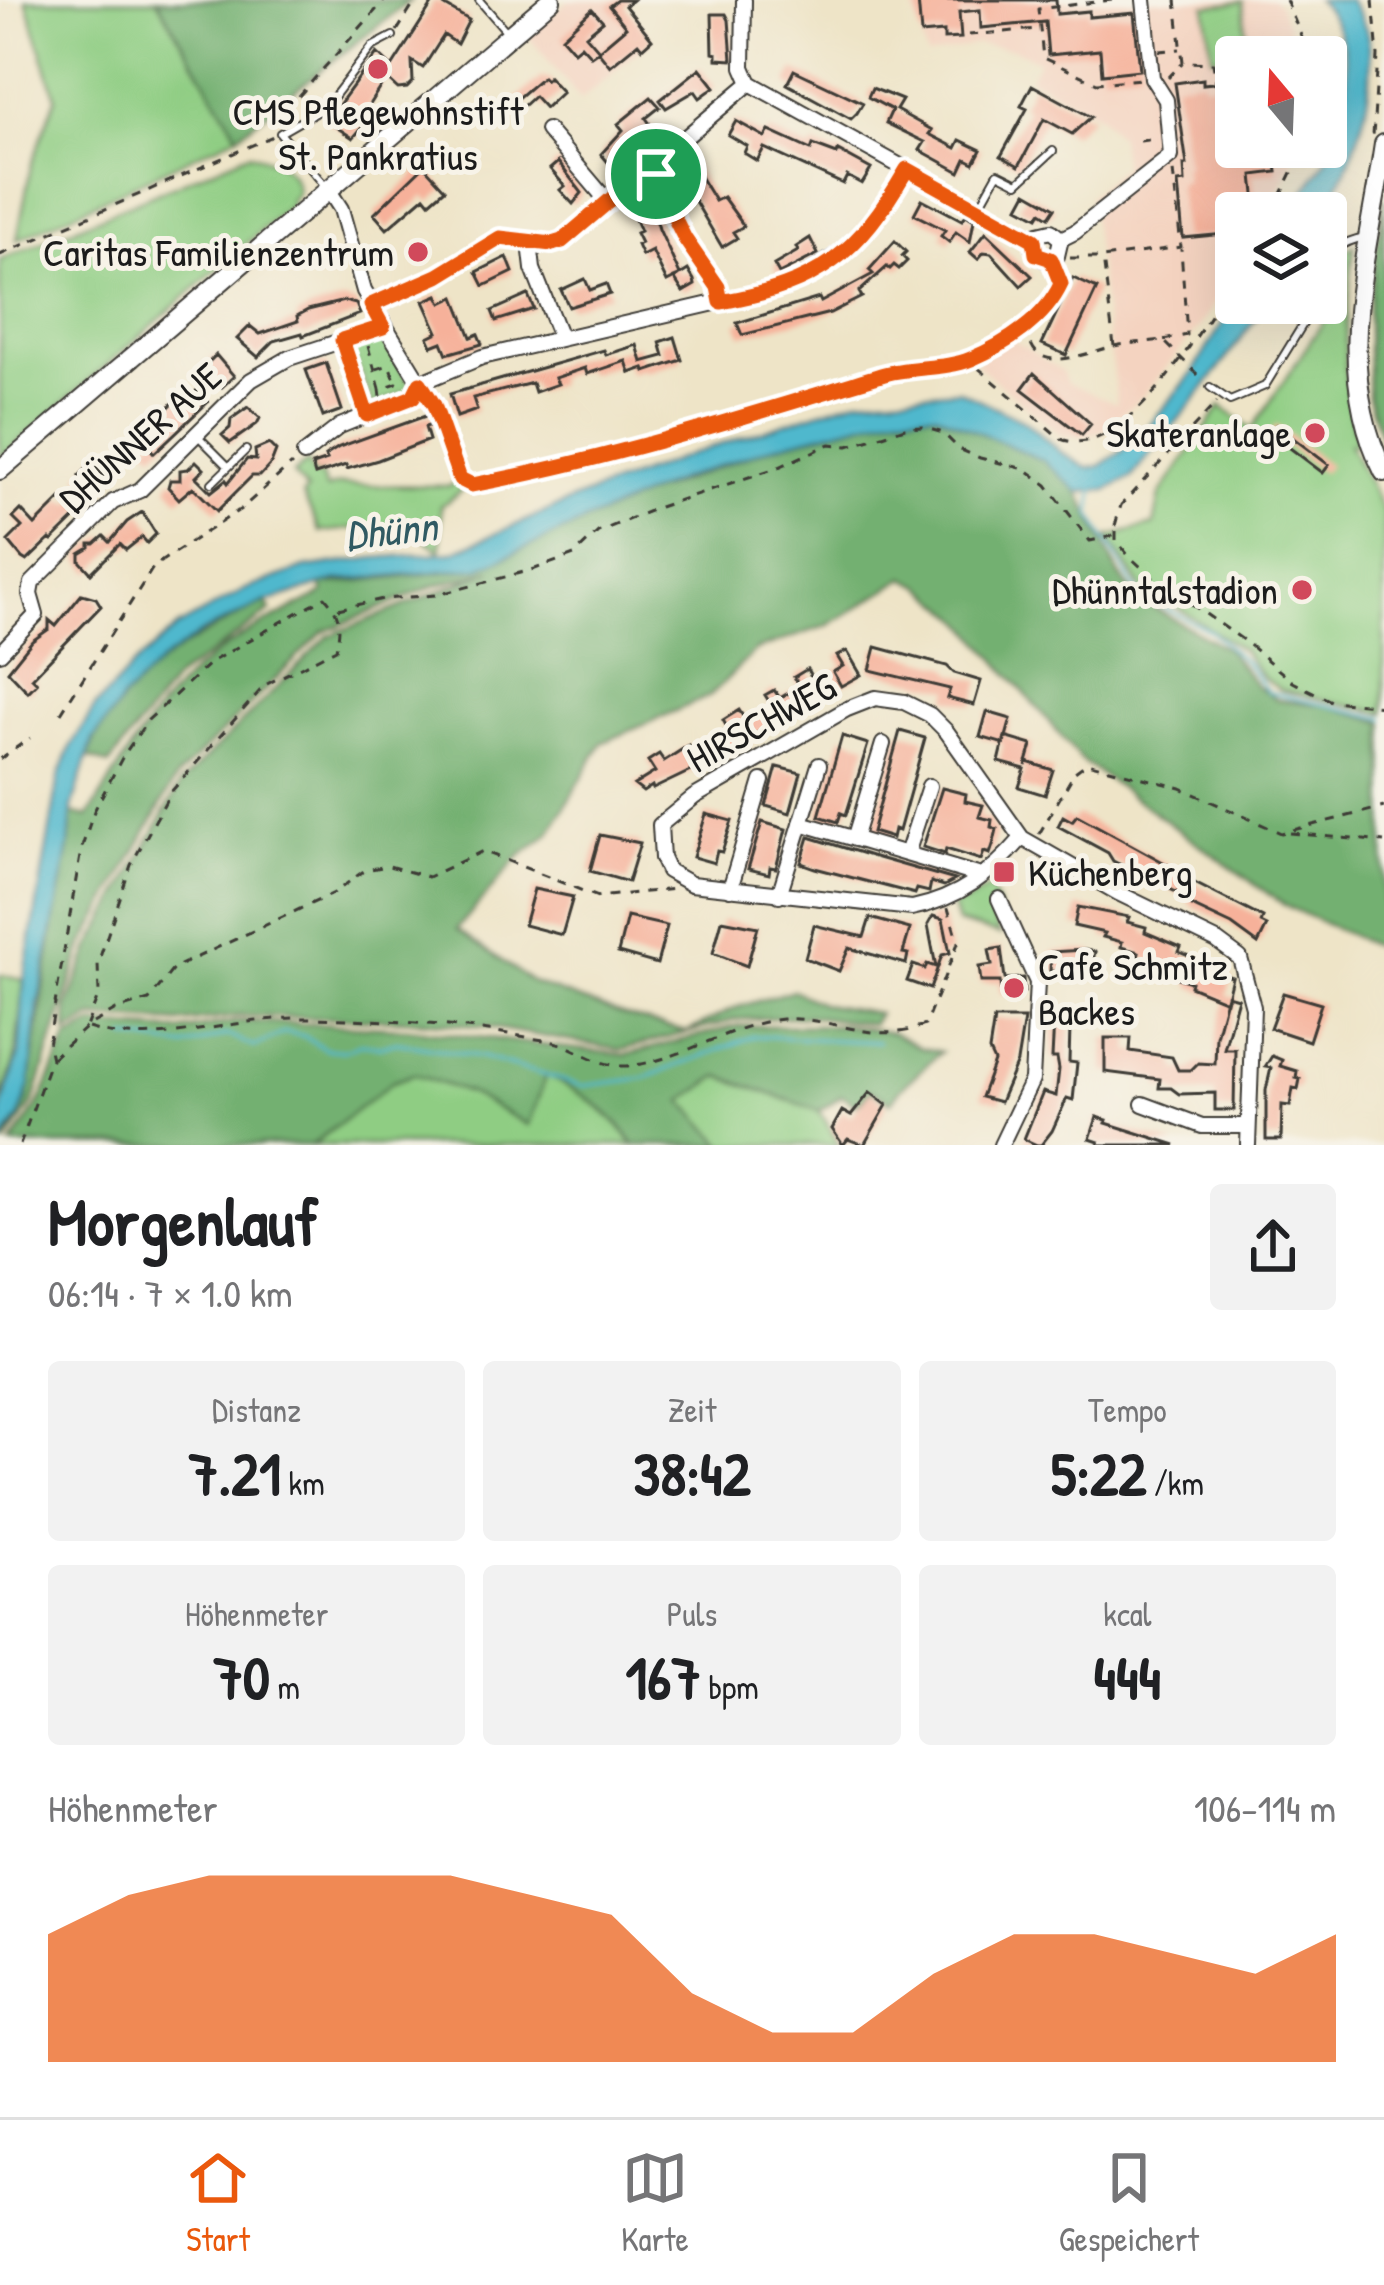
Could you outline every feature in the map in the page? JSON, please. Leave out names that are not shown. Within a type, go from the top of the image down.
[{"type":"main road","points":[[0,470],[551,0]]},
{"type":"main road","points":[[1384,144],[1356,332],[1361,413],[1384,472]]},
{"type":"street","points":[[744,0],[743,67],[750,83],[1034,240]]},
{"type":"street","points":[[1058,249],[1051,231],[1037,234],[1036,254],[1058,249],[1172,157],[1166,100],[1155,83],[1149,52],[1144,0]]},
{"type":"street","points":[[371,305],[438,276],[500,238],[562,241],[750,83]]},
{"type":"street","points":[[547,130],[608,202]]},
{"type":"street","points":[[649,167],[685,239],[718,287],[721,302]]},
{"type":"street","points":[[304,454],[340,426],[413,397],[420,383],[482,356],[788,286],[830,263],[870,226],[907,169]]},
{"type":"street","points":[[328,189],[341,209],[371,305],[420,383]]},
{"type":"street","points":[[530,243],[532,268],[560,337]]},
{"type":"street","name":"DHÜNNER AUE","points":[[0,652],[36,615],[32,584],[113,502],[140,490],[251,380],[269,368],[383,327]]},
{"type":"street","points":[[342,340],[367,415]]},
{"type":"street","name":"HIRSCHWEG","points":[[691,884],[668,871],[662,858],[660,825],[671,813],[847,709],[874,698],[904,702],[947,732],[1028,842],[1217,941],[1240,958],[1253,1007],[1248,1145]]},
{"type":"street","name":"HIRSCHWEG","points":[[854,839],[883,744]]},
{"type":"street","name":"HIRSCHWEG","points":[[779,895],[819,765]]},
{"type":"street","name":"HIRSCHWEG","points":[[730,889],[762,781]]},
{"type":"street","points":[[907,854],[928,786]]},
{"type":"street","points":[[801,823],[981,876]]},
{"type":"street","points":[[691,884],[912,908],[946,902],[1028,842]]},
{"type":"street","points":[[999,899],[1037,982],[1032,1079],[1001,1145]]},
{"type":"street","points":[[1143,1104],[1202,1126],[1248,1126]]},
{"type":"lane","points":[[478,0],[510,35]]},
{"type":"lane","points":[[328,189],[280,133],[327,106],[372,47],[393,36]]},
{"type":"lane","points":[[979,207],[998,173],[1018,183],[1053,151]]},
{"type":"lane","points":[[1347,240],[1369,236]]},
{"type":"lane","points":[[1210,387],[1230,401],[1265,386],[1303,324]]},
{"type":"lane","points":[[197,434],[229,467]]},
{"type":"lane","points":[[212,484],[246,450]]},
{"type":"path","points":[[0,255],[280,133],[280,117],[385,0]]},
{"type":"path","points":[[393,36],[422,0]]},
{"type":"path","points":[[1112,0],[1038,9],[1043,58],[1096,83],[1155,83],[1183,62],[1213,63],[1215,76]]},
{"type":"path","points":[[1176,0],[1183,62]]},
{"type":"path","points":[[1286,0],[1301,36]]},
{"type":"path","points":[[969,35],[1040,29]]},
{"type":"path","points":[[1149,52],[1181,49]]},
{"type":"path","points":[[1140,141],[1162,138]]},
{"type":"path","points":[[1028,327],[1028,343],[1034,350],[1060,361],[1114,346],[1187,335],[1172,157]]},
{"type":"path","points":[[1058,249],[1072,260],[1181,247]]},
{"type":"path","points":[[420,383],[434,405],[460,479],[472,485],[728,421],[900,369],[969,360],[1028,327],[1054,298],[1061,284],[1058,249]]},
{"type":"path","points":[[1103,257],[1114,346]]},
{"type":"path","points":[[969,360],[1061,439],[1072,444],[1094,441],[1145,400],[1181,359],[1215,306]]},
{"type":"path","points":[[367,333],[380,388]]},
{"type":"path","points":[[1163,340],[1210,387]]},
{"type":"path","points":[[374,370],[389,365],[397,382]]},
{"type":"path","points":[[336,610],[383,599],[436,595],[535,569],[574,555],[598,532],[659,507],[779,467],[830,444],[848,446],[905,428],[943,433],[959,449],[1025,469],[1047,485],[1090,541],[1103,539],[1112,536],[1121,505],[1223,396]]},
{"type":"path","points":[[62,713],[154,566],[241,509],[304,454]]},
{"type":"path","points":[[1115,523],[1117,541],[1140,566],[1293,682],[1331,701],[1382,704]]},
{"type":"path","points":[[51,1059],[48,1046],[81,850],[94,811],[123,756],[148,720],[211,662],[326,597],[341,625],[336,649],[265,686],[170,793],[131,865],[98,963],[99,994],[86,1027]]},
{"type":"path","points":[[0,758],[30,738]]},
{"type":"path","points":[[1028,842],[1087,763],[1181,788],[1281,832],[1384,842]]},
{"type":"path","points":[[1281,832],[1384,807]]},
{"type":"path","points":[[20,1145],[51,1059],[86,1027],[116,1010],[149,1000],[174,968],[334,893],[365,870],[389,866],[428,877],[483,850],[598,897],[667,892],[691,884]]},
{"type":"path","points":[[86,1027],[110,1035],[298,1017],[423,1024],[562,1044],[599,1062],[624,1066],[656,1060],[748,1025],[788,1018],[848,1030],[907,1033],[925,1024],[958,943],[946,902]]},
{"type":"shaded area","points":[[569,0],[620,0],[652,39],[581,100],[528,36]]},
{"type":"shaded area","points":[[911,0],[1272,0],[1278,4],[1292,36],[1215,36],[1215,168],[1289,168],[1278,192],[1215,192],[1215,303],[1143,396],[1102,431],[1063,436],[978,366],[977,359],[1011,339],[1062,371],[1067,383],[1117,404],[1089,196],[1123,166],[1119,137],[1100,116],[1030,78],[1039,61],[1014,49],[976,44],[927,57]]},
{"type":"green space","points":[[26,0],[157,0],[238,135],[17,240],[31,166],[56,98]]},
{"type":"green space","points":[[157,0],[411,0],[238,135]]},
{"type":"green space","points":[[1243,2],[1246,36],[1215,36],[1215,57],[1212,57],[1206,6]]},
{"type":"green space","points":[[249,153],[288,171],[296,185],[292,204],[0,458],[0,260]]},
{"type":"green space","points":[[1384,197],[1384,448],[1368,397],[1368,312]]},
{"type":"green space","points":[[1354,246],[1347,312],[1347,249]]},
{"type":"green space","points":[[1322,324],[1346,324],[1347,395],[1358,444],[1349,444],[1384,513],[1384,713],[1281,690],[1263,678],[1242,650],[1166,600],[1142,590],[1108,537],[1154,525],[1160,495],[1221,406],[1252,429]]},
{"type":"green space","points":[[377,336],[387,341],[412,388],[373,406],[350,348]]},
{"type":"green space","points":[[935,413],[1044,461],[1079,492],[1119,574],[1136,598],[1227,649],[1257,686],[1277,699],[1329,706],[1384,722],[1384,1015],[1378,948],[1284,905],[1082,761],[962,619],[924,587],[905,578],[829,625],[756,650],[710,696],[602,743],[550,833],[518,858],[457,929],[533,983],[686,1032],[735,1008],[793,990],[823,1004],[878,1013],[872,1024],[808,1016],[735,1020],[621,1050],[488,1027],[408,1020],[240,1016],[179,1023],[93,1018],[67,1033],[67,1008],[90,948],[181,783],[328,636],[492,570],[434,586],[323,632],[176,778],[82,948],[34,1101],[5,1145],[27,1099],[71,813],[88,817],[154,715],[212,657],[324,593],[321,585],[480,568],[611,508],[774,446],[898,414]]},
{"type":"green space","points":[[307,462],[315,476],[321,474],[326,489],[338,485],[450,486],[457,481],[461,491],[441,506],[441,551],[402,524],[320,532],[303,495],[307,491],[293,474]]},
{"type":"green space","points":[[267,602],[271,611],[175,679],[109,765],[88,757],[99,730],[137,683],[187,645]]},
{"type":"green space","points":[[986,889],[1000,909],[992,918],[1000,935],[957,923],[952,907]]},
{"type":"green space","points":[[0,975],[24,980],[15,1059],[0,1103]]},
{"type":"green space","points":[[240,1021],[407,1028],[625,1055],[736,1026],[843,1025],[893,1033],[921,1048],[941,1052],[891,1102],[871,1090],[856,1105],[842,1095],[820,1111],[719,1076],[683,1101],[724,1145],[635,1145],[596,1104],[546,1075],[529,1125],[469,1093],[414,1074],[392,1082],[312,1145],[11,1145],[40,1102],[67,1039],[93,1025],[180,1031]]},
{"type":"green space","points":[[414,1074],[469,1093],[528,1125],[546,1075],[595,1104],[634,1145],[312,1145],[392,1082]]},
{"type":"green space","points":[[719,1076],[820,1111],[839,1145],[724,1145],[682,1101]]},
{"type":"water","points":[[1317,0],[1349,0],[1367,33],[1370,56],[1367,103],[1347,167],[1347,36],[1340,36]]},
{"type":"water","points":[[1347,168],[1335,192],[1304,192],[1320,169]]},
{"type":"water","points":[[1222,324],[1252,324],[1131,478],[1107,490],[1079,492],[1044,461],[935,413],[898,414],[774,446],[679,480],[480,568],[335,581],[267,602],[204,631],[163,660],[124,698],[93,740],[72,808],[38,1006],[30,1086],[20,1116],[0,1145],[0,1113],[19,1054],[24,980],[59,777],[95,707],[178,627],[246,589],[305,568],[453,552],[689,455],[860,398],[959,390],[1024,421],[1087,468],[1100,466],[1136,441],[1192,374]]},
{"type":"building","name":"CMS Pflegewohnstift St. Pankratius","points":[[435,0],[469,20],[457,44],[444,35],[423,68],[412,61],[413,82],[407,88],[398,89],[386,78],[363,114],[370,118],[353,138],[327,121],[377,53],[392,67]]},
{"type":"building","points":[[617,0],[632,0],[625,6],[652,39],[642,48],[638,43],[610,66],[598,51],[591,56],[581,45],[574,51],[562,37],[592,9],[603,21],[586,35],[599,50],[626,27],[609,6]]},
{"type":"building","points":[[918,0],[1056,0],[1057,14],[1134,13],[1140,70],[1102,74],[1100,50],[1048,55],[1045,22],[981,28],[980,10],[959,12],[961,38],[944,39],[944,32],[921,34]]},
{"type":"building","points":[[712,14],[726,14],[729,20],[732,60],[717,59],[713,53]]},
{"type":"building","points":[[700,68],[715,87],[700,98],[695,91],[666,108],[660,100]]},
{"type":"building","points":[[794,70],[863,103],[851,119],[787,84]]},
{"type":"building","points":[[542,77],[562,92],[545,108],[534,96],[522,107],[515,100]]},
{"type":"building","points":[[1203,79],[1203,84],[1215,83],[1215,168],[1277,168],[1277,172],[1253,175],[1255,192],[1215,192],[1215,235],[1183,238],[1178,183],[1185,182],[1187,165],[1175,83]]},
{"type":"building","points":[[1032,85],[1091,117],[1072,134],[1044,119],[1019,166],[1001,156],[1027,109],[1021,106]]},
{"type":"building","points":[[872,88],[902,100],[896,110],[932,130],[929,134],[956,148],[960,140],[981,150],[974,163],[966,159],[960,172],[920,150],[925,142],[886,123],[892,110],[868,97]]},
{"type":"building","points":[[651,97],[660,107],[646,118],[655,131],[643,141],[636,133],[621,145],[628,154],[612,167],[601,154],[623,130],[618,124]]},
{"type":"building","points":[[736,121],[765,137],[769,131],[811,150],[813,145],[838,151],[871,169],[862,184],[847,176],[843,184],[764,148],[757,161],[744,153],[747,146],[728,135]]},
{"type":"building","points":[[558,162],[582,193],[573,204],[550,169]]},
{"type":"building","points":[[693,165],[715,201],[723,197],[744,226],[733,232],[737,238],[722,247],[679,174]]},
{"type":"building","points":[[424,166],[445,189],[430,202],[425,196],[387,229],[374,214]]},
{"type":"building","points":[[647,190],[680,275],[688,270],[694,280],[695,285],[683,292],[674,278],[667,282],[652,251],[642,256],[637,245],[640,231],[633,215],[639,213],[632,197]]},
{"type":"building","points":[[1027,192],[1055,208],[1049,217],[1019,207]]},
{"type":"building","points":[[922,199],[962,220],[966,215],[974,220],[970,242],[956,232],[949,242],[941,236],[945,230],[914,214]]},
{"type":"building","points":[[986,232],[1032,276],[1021,286],[991,253],[984,252],[978,259],[970,252]]},
{"type":"building","points":[[810,238],[818,254],[779,274],[774,265]]},
{"type":"building","points":[[895,241],[906,252],[902,256],[907,261],[899,269],[887,267],[859,292],[862,297],[830,313],[742,335],[737,323],[819,298],[821,302],[873,274],[869,270]]},
{"type":"building","points":[[507,257],[513,272],[484,286],[477,272]]},
{"type":"building","points":[[1073,278],[1097,289],[1066,355],[1042,344]]},
{"type":"building","points":[[585,279],[590,290],[606,284],[610,294],[569,307],[561,290]]},
{"type":"building","points":[[438,295],[442,303],[455,297],[471,337],[478,334],[482,344],[447,354],[442,342],[432,346],[428,337],[438,332],[424,301]]},
{"type":"building","points":[[528,295],[534,309],[496,321],[492,311]]},
{"type":"building","points":[[344,301],[356,304],[360,314],[303,336],[274,341],[258,357],[237,339],[250,326],[260,334],[298,321],[297,316],[308,310]]},
{"type":"building","points":[[675,337],[682,360],[645,372],[644,368],[630,373],[626,361],[587,374],[585,368],[555,378],[558,384],[535,392],[532,383],[473,398],[477,410],[457,417],[450,394],[604,350],[606,355],[637,345],[642,362],[664,356],[660,342]]},
{"type":"building","points":[[216,355],[234,376],[222,387],[203,368]]},
{"type":"building","points":[[326,363],[342,410],[323,417],[306,370]]},
{"type":"building","points":[[1034,373],[1091,424],[1082,435],[1022,389]]},
{"type":"building","points":[[196,391],[208,402],[154,453],[147,445],[166,426],[161,415],[176,400],[184,402]]},
{"type":"building","points":[[248,407],[260,418],[257,424],[230,443],[222,435],[231,419]]},
{"type":"building","points":[[431,414],[435,424],[425,427],[429,440],[378,460],[315,475],[312,465],[327,460],[325,456],[339,447]]},
{"type":"building","points":[[1276,425],[1329,465],[1323,473],[1268,436]]},
{"type":"building","points":[[269,444],[276,451],[271,464],[217,511],[193,487],[179,499],[168,487],[170,480],[180,480],[180,470],[196,461],[204,469],[196,477],[211,492],[228,483],[247,459],[256,460],[255,450]]},
{"type":"building","points":[[92,463],[110,484],[52,541],[27,561],[22,558],[8,541],[22,527],[13,518],[21,510],[35,525],[61,499],[71,503],[88,487],[79,476]]},
{"type":"building","points":[[142,512],[156,534],[147,543],[142,537],[126,550],[120,544],[91,573],[80,554],[104,536],[110,542]]},
{"type":"building","points":[[82,594],[96,598],[101,606],[32,678],[37,683],[28,692],[8,671],[32,641],[49,629],[49,620],[56,626]]},
{"type":"building","points":[[876,647],[947,666],[981,681],[974,705],[947,698],[950,689],[870,670]]},
{"type":"building","points":[[847,651],[861,675],[841,686],[833,672],[843,666],[837,656]]},
{"type":"building","points":[[807,669],[819,691],[782,712],[785,717],[754,735],[757,739],[653,789],[643,792],[634,785],[655,772],[648,761],[659,754],[664,761],[689,745],[692,751],[728,729],[723,720],[739,710],[746,721],[772,706],[765,695],[774,690],[780,698],[800,686],[794,677]]},
{"type":"building","points":[[987,712],[1011,719],[1004,744],[980,737]]},
{"type":"building","points":[[900,731],[925,738],[899,831],[894,829],[892,838],[872,832]]},
{"type":"building","points":[[842,736],[868,744],[846,815],[841,813],[838,822],[819,816]]},
{"type":"building","points":[[1005,737],[1032,745],[1027,762],[1053,770],[1045,795],[1019,787],[1025,769],[999,762]]},
{"type":"building","points":[[777,767],[801,773],[790,813],[766,806]]},
{"type":"building","points":[[942,788],[966,794],[965,801],[983,805],[979,817],[992,820],[991,827],[997,829],[990,854],[984,852],[981,860],[923,847]]},
{"type":"building","points":[[706,814],[732,821],[714,863],[693,857]]},
{"type":"building","points":[[1077,815],[1263,918],[1261,923],[1267,926],[1258,944],[1192,906],[1186,897],[1113,861],[1108,853],[1058,826],[1063,816],[1072,821]]},
{"type":"building","points":[[762,822],[786,829],[776,868],[770,867],[769,874],[748,869]]},
{"type":"building","points":[[600,835],[640,843],[628,882],[590,871]]},
{"type":"building","points":[[809,837],[955,880],[944,886],[931,882],[929,892],[917,889],[915,894],[815,868],[801,863]]},
{"type":"building","points":[[534,889],[573,897],[562,935],[524,925]]},
{"type":"building","points":[[1078,907],[1129,917],[1127,922],[1146,927],[1145,932],[1181,947],[1179,952],[1232,977],[1226,1001],[1172,976],[1174,972],[1155,967],[1157,962],[1138,957],[1139,952],[1103,937],[1105,933],[1074,926]]},
{"type":"building","points":[[933,916],[943,919],[950,953],[942,955],[930,989],[907,981],[913,965],[936,967],[928,925]]},
{"type":"building","points":[[627,917],[667,926],[657,964],[618,953]]},
{"type":"building","points":[[870,918],[910,929],[903,953],[908,954],[906,964],[849,948],[839,971],[805,958],[814,925],[864,937]]},
{"type":"building","points":[[722,920],[758,927],[747,966],[713,953]]},
{"type":"building","points":[[1001,948],[1005,979],[1023,978],[1024,992],[1001,994],[1000,982],[981,982],[979,967],[992,965],[989,950]]},
{"type":"building","points":[[1051,952],[1095,952],[1092,964],[1072,960],[1069,972],[1050,971]]},
{"type":"building","points":[[1283,993],[1321,1004],[1309,1041],[1270,1028]]},
{"type":"building","points":[[1227,995],[1238,998],[1224,1049],[1235,1049],[1234,1110],[1215,1110],[1215,1093],[1179,1094],[1159,1088],[1160,1079],[1105,1072],[1105,1038],[1131,1038],[1130,1051],[1172,1057],[1178,1070],[1191,1070],[1198,1063],[1215,1064],[1216,1036]]},
{"type":"building","points":[[994,1019],[1024,1019],[1017,1062],[1000,1102],[981,1097],[994,1062],[989,1051]]},
{"type":"building","points":[[1054,1020],[1070,1027],[1069,1062],[1077,1063],[1073,1100],[1067,1098],[1052,1131],[1037,1145],[1024,1139],[1043,1092],[1056,1096],[1059,1069],[1057,1058],[1052,1058]]},
{"type":"building","points":[[1272,1056],[1282,1060],[1280,1066],[1297,1071],[1300,1079],[1290,1106],[1282,1105],[1281,1140],[1266,1140],[1271,1068],[1265,1067]]},
{"type":"building","points":[[870,1092],[887,1105],[864,1145],[848,1139],[843,1145],[832,1129],[842,1111],[851,1116]]},
{"type":"building","points":[[1097,1117],[1176,1145],[1098,1145],[1090,1139]]},
{"type":"waterway","points":[[1094,491],[1091,514],[1139,595],[1212,632],[1247,664],[1268,692],[1384,718]]},
{"type":"waterway","points":[[126,1038],[185,1047],[227,1035],[254,1047],[285,1032],[304,1036],[325,1049],[344,1051],[360,1044],[397,1042],[482,1057],[582,1086],[645,1078],[754,1036],[878,1042]]},
{"type":"place","name":"CMS Pflegewohnstift St. Pankratius","points":[[378,69]]},
{"type":"place","name":"Caritas Familienzentrum","points":[[418,252]]},
{"type":"place","name":"Skateranlage","points":[[1315,433]]},
{"type":"place","name":"Dhünntalstadion","points":[[1302,590]]},
{"type":"place","name":"Küchenberg","points":[[1004,872]]},
{"type":"place","name":"Cafe Schmitz Backes","points":[[1014,988]]},
{"type":"route","points":[[649,167],[656,174],[685,239],[718,287],[721,302],[788,286],[830,263],[870,226],[907,169],[1034,240],[1036,254],[1051,259],[1061,284],[1028,327],[969,360],[900,369],[751,415],[520,476],[472,485],[460,479],[434,405],[420,383],[413,397],[367,415],[342,340],[383,327],[371,305],[438,276],[500,238],[562,241],[649,167]]},
{"type":"water label","name":"Dhünn","points":[[391,530]]}]
